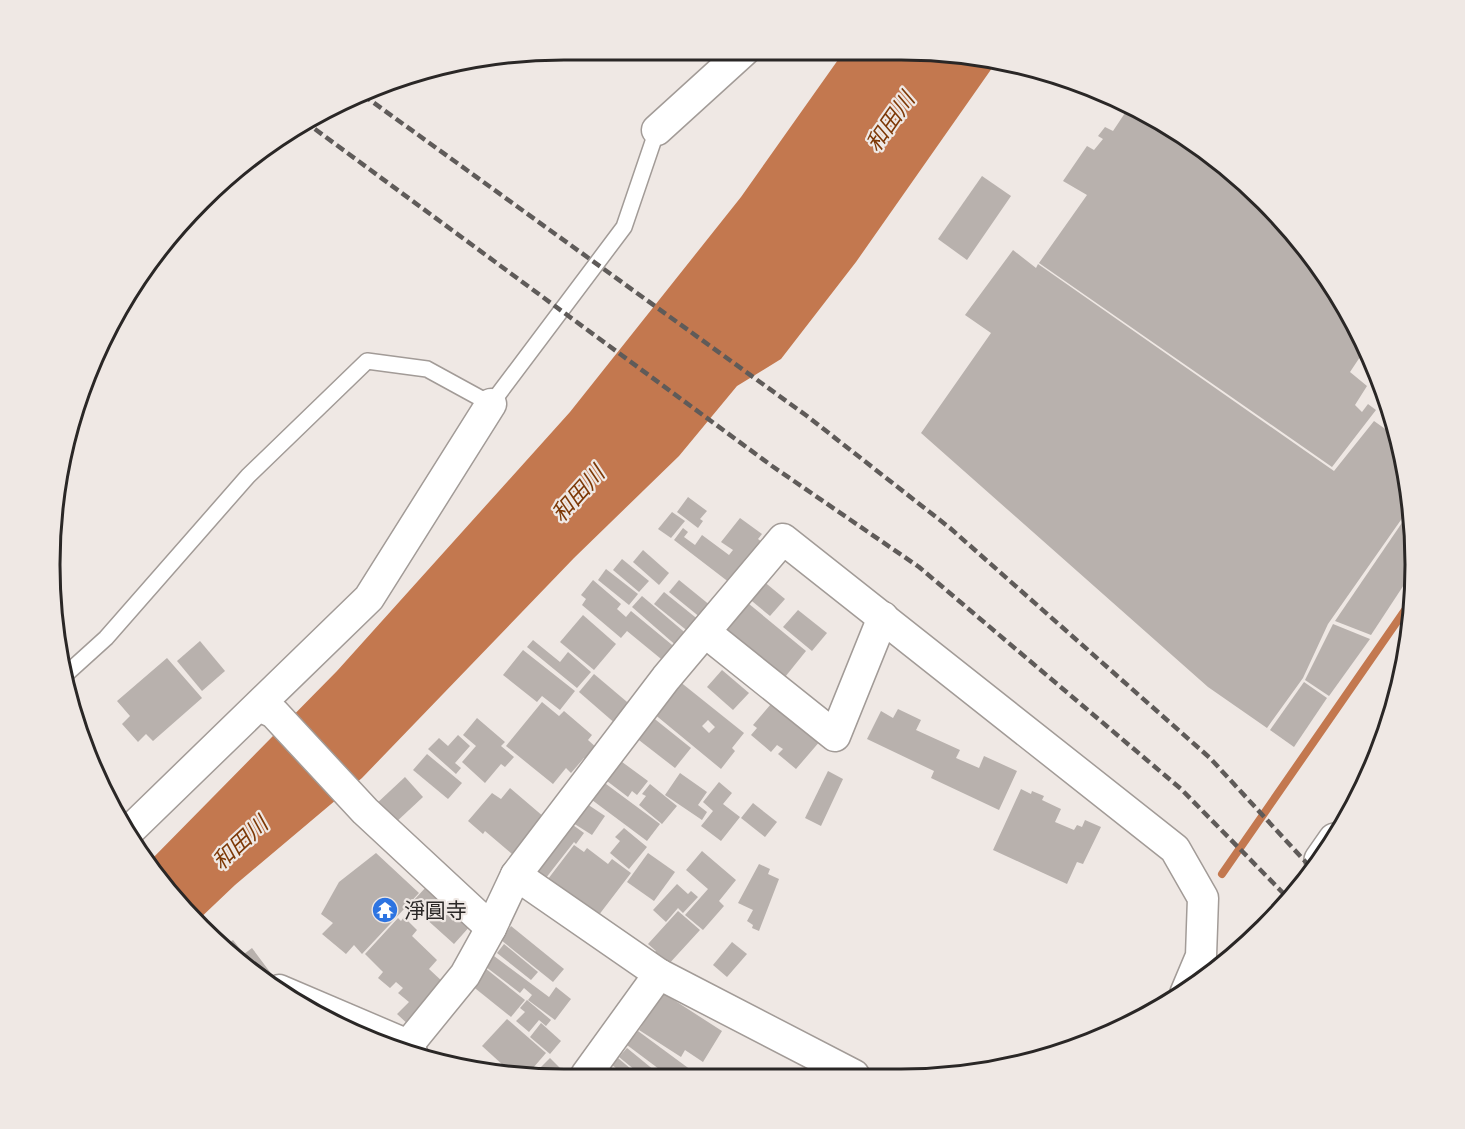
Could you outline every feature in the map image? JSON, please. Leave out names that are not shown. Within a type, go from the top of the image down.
[{"type":"street","points":[[657,130],[734,60]]},
{"type":"street","points":[[134,827],[266,709],[369,598],[491,404]]},
{"type":"street","points":[[414,1046],[465,975],[491,928],[516,874],[666,678],[783,539],[1175,849],[1203,898],[1201,956],[1193,976]]},
{"type":"street","points":[[705,632],[835,736],[883,617]]},
{"type":"street","points":[[266,709],[365,811],[491,928]]},
{"type":"street","points":[[516,874],[659,974],[842,1069]]},
{"type":"street","points":[[590,1069],[659,974]]},
{"type":"lane","points":[[71,669],[106,638],[248,476],[367,361],[427,369],[491,404],[624,227],[657,130]]},
{"type":"water","name":"和田川","points":[[838,60],[933,61],[992,69],[856,262],[781,359],[737,386],[679,456],[574,558],[362,778],[235,885],[203,916],[154,857],[337,671],[570,412],[741,197]]},
{"type":"building","points":[[1125,113],[1181,145],[1208,164],[1233,185],[1280,232],[1320,284],[1360,357],[1350,372],[1367,386],[1355,405],[1362,412],[1368,404],[1376,410],[1332,467],[1039,263],[1087,195],[1063,181],[1087,146],[1094,150],[1103,139],[1098,136],[1105,127],[1113,131]]},
{"type":"building","points":[[982,176],[1011,196],[967,260],[938,239]]},
{"type":"building","points":[[1013,250],[1036,268],[1038,264],[1334,471],[1374,421],[1387,430],[1403,517],[1328,624],[1303,678],[1267,728],[1208,687],[921,433],[991,333],[965,315]]},
{"type":"building","points":[[688,497],[707,511],[700,519],[703,521],[698,528],[677,512]]},
{"type":"building","points":[[672,512],[685,521],[671,538],[658,529]]},
{"type":"building","points":[[740,518],[762,534],[758,539],[762,542],[730,583],[674,540],[683,528],[688,532],[684,537],[695,545],[702,535],[729,555],[733,550],[721,542]]},
{"type":"building","points":[[1403,521],[1404,584],[1371,635],[1335,621]]},
{"type":"building","points":[[643,550],[669,573],[659,585],[633,562]]},
{"type":"building","points":[[622,559],[649,581],[639,592],[613,570]]},
{"type":"building","points":[[606,569],[638,594],[629,605],[598,580]]},
{"type":"building","points":[[593,580],[621,604],[617,609],[626,617],[631,611],[677,649],[666,663],[627,631],[621,638],[582,605],[586,599],[581,595]]},
{"type":"building","points":[[679,580],[711,606],[701,618],[669,592]]},
{"type":"building","points":[[762,580],[785,599],[770,616],[747,597]]},
{"type":"building","points":[[664,592],[700,621],[690,633],[654,604]]},
{"type":"building","points":[[642,596],[689,636],[679,648],[632,607]]},
{"type":"building","points":[[743,599],[806,651],[781,682],[717,630]]},
{"type":"building","points":[[798,610],[827,633],[812,651],[783,627]]},
{"type":"building","points":[[583,615],[616,644],[594,670],[560,642]]},
{"type":"building","points":[[1333,624],[1370,639],[1329,696],[1305,680]]},
{"type":"building","points":[[533,640],[560,662],[568,652],[591,672],[577,688],[527,647]]},
{"type":"building","points":[[200,641],[225,671],[202,691],[177,661]]},
{"type":"building","points":[[523,650],[575,691],[560,710],[542,696],[537,702],[503,675]]},
{"type":"building","points":[[167,658],[202,698],[153,741],[146,734],[138,742],[122,724],[130,716],[117,701]]},
{"type":"building","points":[[722,670],[749,693],[733,710],[707,687]]},
{"type":"building","points":[[594,674],[633,707],[617,725],[579,692]]},
{"type":"building","points":[[679,681],[744,733],[732,748],[735,751],[721,769],[653,713]],"holes":[[[708,720],[715,727],[709,733],[702,726]]]},
{"type":"building","points":[[1304,682],[1327,698],[1294,747],[1270,730]]},
{"type":"building","points":[[542,702],[559,716],[564,711],[592,735],[588,740],[598,749],[588,761],[584,758],[571,773],[566,768],[553,784],[506,746]]},
{"type":"building","points":[[771,704],[787,717],[791,713],[821,740],[796,769],[778,754],[783,749],[777,745],[771,752],[751,735],[757,728],[753,725]]},
{"type":"building","points":[[898,709],[921,720],[916,730],[960,750],[956,758],[979,768],[984,756],[1017,771],[999,810],[931,778],[934,771],[867,739],[881,711],[893,718]]},
{"type":"building","points":[[651,716],[691,748],[675,768],[635,737]]},
{"type":"building","points":[[477,718],[505,742],[501,746],[514,757],[505,767],[501,764],[485,783],[462,762],[476,746],[463,735]]},
{"type":"building","points":[[458,735],[470,746],[455,763],[461,768],[456,774],[428,749],[439,738],[448,746]]},
{"type":"building","points":[[427,754],[462,783],[448,799],[413,770]]},
{"type":"building","points":[[618,759],[648,781],[637,795],[632,791],[628,797],[603,778]]},
{"type":"building","points":[[828,771],[843,779],[821,826],[805,818]]},
{"type":"building","points":[[680,773],[707,792],[698,805],[707,812],[702,820],[665,795]]},
{"type":"building","points":[[405,777],[423,797],[394,824],[375,805]]},
{"type":"building","points":[[602,781],[660,824],[647,841],[588,797]]},
{"type":"building","points":[[719,782],[732,793],[723,804],[740,817],[721,841],[701,826],[713,811],[703,802]]},
{"type":"building","points":[[650,784],[677,806],[662,824],[639,805],[646,796],[642,794]]},
{"type":"building","points":[[510,788],[544,817],[512,854],[485,831],[483,834],[468,821],[492,793],[501,799]]},
{"type":"building","points":[[1021,789],[1031,794],[1032,791],[1044,796],[1042,800],[1061,809],[1055,822],[1074,830],[1077,825],[1082,827],[1085,820],[1101,827],[1083,864],[1077,862],[1067,884],[993,850]]},
{"type":"building","points":[[753,803],[777,822],[765,837],[741,818]]},
{"type":"building","points":[[587,804],[605,816],[592,835],[573,823]]},
{"type":"building","points":[[566,820],[584,833],[576,844],[574,842],[542,883],[530,874]]},
{"type":"building","points":[[624,828],[647,847],[629,869],[610,853],[620,841],[615,837]]},
{"type":"building","points":[[574,845],[584,852],[587,848],[608,864],[612,859],[631,873],[595,920],[545,883]]},
{"type":"building","points":[[702,851],[736,880],[719,901],[724,906],[703,930],[685,915],[708,889],[686,870]]},
{"type":"building","points":[[376,853],[419,893],[362,954],[354,945],[346,954],[322,934],[333,923],[321,914],[339,882]]},
{"type":"building","points":[[648,853],[675,872],[654,901],[627,882]]},
{"type":"building","points":[[759,864],[770,869],[768,874],[779,879],[759,931],[752,928],[753,925],[747,921],[753,910],[738,903]]},
{"type":"building","points":[[677,884],[688,894],[691,891],[698,897],[683,913],[678,908],[666,922],[653,910]]},
{"type":"building","points":[[427,886],[471,925],[454,944],[414,908],[418,904],[414,900]]},
{"type":"building","points":[[678,911],[700,930],[667,966],[653,954],[656,951],[648,944]]},
{"type":"building","points":[[404,917],[417,930],[412,936],[437,960],[429,969],[445,984],[411,1027],[397,1014],[409,1002],[398,993],[403,988],[396,982],[390,988],[378,978],[383,972],[365,954],[398,918],[401,921]]},
{"type":"building","points":[[511,926],[564,969],[553,982],[501,940]]},
{"type":"building","points":[[233,940],[244,954],[252,948],[273,977],[257,965],[232,944],[230,942]]},
{"type":"building","points":[[732,942],[747,954],[727,977],[713,965]]},
{"type":"building","points":[[504,944],[538,972],[531,980],[497,953]]},
{"type":"building","points":[[494,956],[549,997],[556,987],[571,999],[555,1020],[528,1000],[532,995],[524,988],[520,993],[486,967]]},
{"type":"building","points":[[485,968],[525,1000],[511,1017],[471,985]]},
{"type":"building","points":[[663,993],[722,1031],[703,1062],[685,1050],[681,1057],[639,1030]]},
{"type":"building","points":[[527,1000],[551,1020],[546,1026],[539,1020],[529,1032],[516,1021],[525,1012],[520,1008]]},
{"type":"building","points":[[507,1019],[546,1053],[533,1068],[503,1065],[482,1046]]},
{"type":"building","points":[[541,1023],[561,1041],[550,1054],[530,1037]]},
{"type":"building","points":[[638,1031],[690,1069],[659,1069],[627,1045]]},
{"type":"building","points":[[627,1048],[653,1069],[634,1069],[619,1057]]},
{"type":"building","points":[[550,1058],[561,1069],[540,1068]]},
{"type":"building","points":[[618,1058],[631,1069],[617,1069],[612,1065]]},
{"type":"waterway","points":[[1222,874],[1402,614]]},
{"type":"railway","points":[[369,99],[807,416],[950,528],[1210,758],[1307,863]]},
{"type":"railway","points":[[313,128],[772,466],[919,567],[1181,789],[1283,893]]},
{"type":"place","name":"淨圓寺","points":[[385,910]]}]
